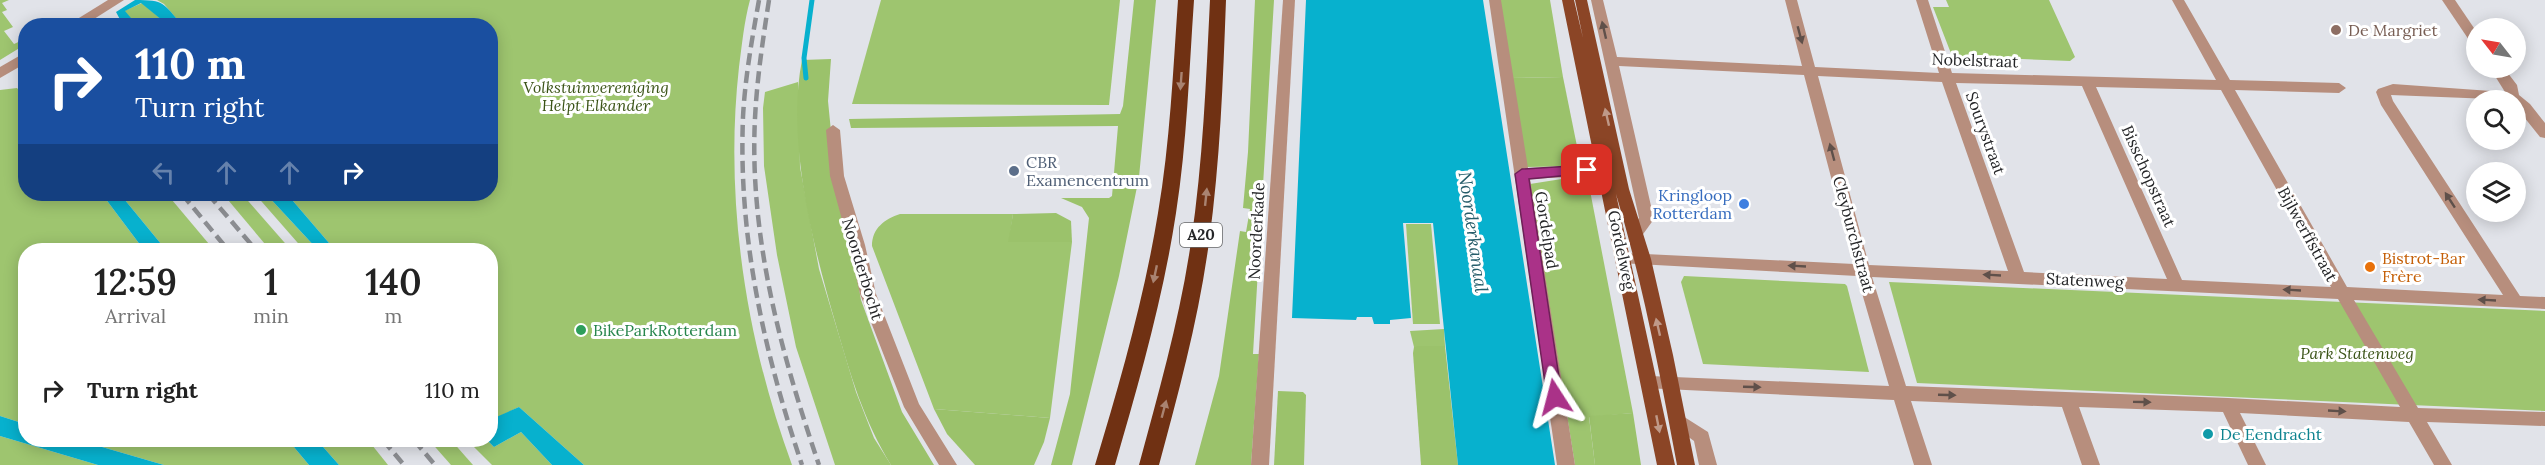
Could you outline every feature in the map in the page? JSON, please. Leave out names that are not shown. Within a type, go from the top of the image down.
[{"type":"highway","name":"A20","points":[[1105,465],[1143,332],[1163,233],[1180,96],[1186,0]]},
{"type":"highway","name":"A20","points":[[1149,465],[1180,352],[1194,277],[1212,144],[1218,0]]},
{"type":"main road","name":"Gordelweg","points":[[1568,0],[1666,465]]},
{"type":"main road","name":"Gordelweg","points":[[1581,0],[1622,189],[1643,259],[1671,384],[1686,465]]},
{"type":"street","points":[[86,18],[117,0]]},
{"type":"street","name":"Noorderkade","points":[[1260,465],[1288,0]]},
{"type":"street","name":"Gordelpad","points":[[1495,0],[1566,465]]},
{"type":"street","name":"Gordelweg","points":[[1597,0],[1647,219],[1635,233]]},
{"type":"street","name":"Cleyburchstraat","points":[[1791,0],[1874,312],[1923,465]]},
{"type":"street","name":"Sourystraat","points":[[1922,0],[1947,78],[2018,277]]},
{"type":"street","name":"Bijlwerffstraat","points":[[2178,0],[2342,293],[2443,465]]},
{"type":"street","points":[[2448,0],[2466,26]]},
{"type":"street","points":[[0,73],[18,61]]},
{"type":"street","name":"Nobelstraat","points":[[1611,61],[1947,78],[2339,88]]},
{"type":"street","name":"Bisschopstraat","points":[[2087,82],[2177,285]]},
{"type":"street","points":[[2466,94],[2393,89],[2383,92],[2386,102],[2516,302]]},
{"type":"street","points":[[2526,107],[2545,134]]},
{"type":"street","name":"Noorderbocht","points":[[833,130],[837,176],[857,244],[868,294],[912,407],[948,465]]},
{"type":"street","points":[[1522,174],[1604,170]]},
{"type":"street","name":"Statenweg","points":[[1624,259],[2545,303]]},
{"type":"street","points":[[1650,383],[2545,419]]},
{"type":"street","points":[[2068,400],[2091,465]]},
{"type":"street","points":[[2228,405],[2257,465]]},
{"type":"street","points":[[1678,420],[1702,437],[1708,465]]},
{"type":"green space","points":[[0,0],[9,0],[2,3],[7,10],[2,12],[13,27],[4,31],[14,44],[18,42],[18,49],[0,60]]},
{"type":"green space","name":"Volkstuinvereniging Helpt Elkander","points":[[157,0],[750,0],[739,67],[735,117],[734,168],[737,219],[751,319],[762,369],[792,465],[584,465],[519,407],[498,417],[498,243],[329,243],[293,201],[498,201],[498,18],[176,18],[164,4]]},
{"type":"green space","points":[[881,0],[1120,0],[1109,105],[852,104]]},
{"type":"green space","points":[[1134,0],[1156,0],[1139,177],[1119,276],[1072,465],[1051,465],[1070,394],[1089,218],[1082,207],[1061,198],[1109,198],[1112,196],[1118,126],[851,128],[849,119],[1120,114],[1123,106]]},
{"type":"green space","points":[[1255,0],[1274,0],[1253,354],[1259,354],[1251,465],[1195,465],[1219,376],[1240,231],[1246,232],[1250,209],[1243,208]]},
{"type":"green space","points":[[1499,0],[1550,0],[1563,77],[1511,78]]},
{"type":"green space","points":[[1946,0],[2049,0],[2075,57],[2070,61],[1952,56],[1933,7],[1949,7]]},
{"type":"green space","points":[[142,3],[160,18],[130,18],[124,11]]},
{"type":"green space","points":[[831,59],[828,101],[835,172],[848,223],[861,300],[902,412],[934,465],[891,465],[881,448],[852,379],[819,262],[804,193],[797,124],[798,91],[802,60]]},
{"type":"green space","points":[[1563,77],[1581,166],[1527,167],[1511,78]]},
{"type":"green space","points":[[798,82],[800,167],[819,269],[856,392],[874,438],[891,465],[835,465],[796,347],[777,255],[764,166],[763,108],[765,92]]},
{"type":"green space","points":[[18,89],[18,201],[107,201],[139,243],[18,243],[18,422],[0,416],[0,90]]},
{"type":"green space","points":[[1587,175],[1633,413],[1589,417],[1595,465],[1575,465],[1530,184]]},
{"type":"green space","points":[[126,201],[173,201],[208,243],[160,243]]},
{"type":"green space","points":[[229,201],[248,201],[285,243],[264,243]]},
{"type":"green space","points":[[261,201],[272,201],[312,243],[298,243]]},
{"type":"green space","points":[[1056,213],[1071,221],[1072,242],[1008,242],[1013,214]]},
{"type":"green space","points":[[900,214],[1013,214],[1009,242],[1072,242],[1050,418],[934,409],[872,246],[874,234],[880,225]]},
{"type":"green space","points":[[1406,224],[1431,224],[1440,324],[1413,324]]},
{"type":"green space","points":[[1684,276],[1845,284],[1869,372],[1703,364],[1681,282]]},
{"type":"green space","name":"Park Statenweg","points":[[1889,282],[2545,311],[2545,411],[1917,383]]},
{"type":"green space","points":[[1444,329],[1445,346],[1414,347],[1410,331]]},
{"type":"green space","points":[[1445,346],[1458,465],[1421,465],[1413,353],[1414,347]]},
{"type":"green space","points":[[1278,391],[1303,392],[1306,395],[1304,465],[1274,465]]},
{"type":"green space","points":[[934,409],[1050,418],[1044,442],[1034,465],[975,465],[947,434]]},
{"type":"green space","points":[[1633,413],[1641,465],[1595,465],[1589,416]]},
{"type":"green space","points":[[521,432],[552,465],[492,465],[474,447],[498,447],[498,445]]},
{"type":"green space","points":[[0,436],[18,441],[18,447],[37,447],[98,465],[0,465]]},
{"type":"green space","points":[[102,447],[294,447],[309,465],[164,465]]},
{"type":"green space","points":[[323,447],[374,447],[388,465],[339,465]]},
{"type":"green space","points":[[435,447],[457,447],[473,465],[451,465]]},
{"type":"water","points":[[135,0],[152,1],[163,4],[176,18],[159,18],[141,3],[125,11],[131,18],[119,18],[116,12]]},
{"type":"water","name":"Noorderkanaal","points":[[1306,0],[1483,0],[1555,465],[1458,465],[1433,223],[1403,223],[1411,318],[1390,320],[1390,324],[1374,324],[1372,317],[1357,317],[1356,320],[1292,318]]},
{"type":"water","points":[[107,201],[126,201],[160,243],[139,243]]},
{"type":"water","points":[[272,201],[293,201],[329,243],[312,243]]},
{"type":"water","points":[[519,407],[584,465],[552,465],[521,432],[498,445],[498,416]]},
{"type":"water","points":[[0,416],[18,422],[18,441],[0,436]]},
{"type":"water","points":[[37,447],[102,447],[164,465],[98,465]]},
{"type":"water","points":[[294,447],[323,447],[339,465],[309,465]]},
{"type":"waterway","points":[[806,78],[804,58],[812,0]]},
{"type":"railway","points":[[759,0],[749,58],[743,117],[743,162],[749,250],[765,337],[802,465]]},
{"type":"railway","points":[[769,0],[755,118],[754,162],[757,207],[770,294],[780,337],[819,465]]},
{"type":"railway","points":[[188,201],[222,243]]},
{"type":"railway","points":[[214,201],[250,243]]},
{"type":"railway","points":[[389,447],[404,465]]},
{"type":"railway","points":[[420,447],[435,465]]},
{"type":"place","name":"De Margriet","points":[[2336,30]]},
{"type":"place","name":"CBR Examencentrum","points":[[1014,171]]},
{"type":"place","name":"Kringloop Rotterdam","points":[[1744,204]]},
{"type":"place","name":"Bistrot-Bar Frère","points":[[2370,267]]},
{"type":"place","name":"BikeParkRotterdam","points":[[581,330]]},
{"type":"place","name":"De Eendracht","points":[[2208,434]]},
{"type":"route","points":[[1555,397],[1521,184],[1522,174],[1587,170]]}]
